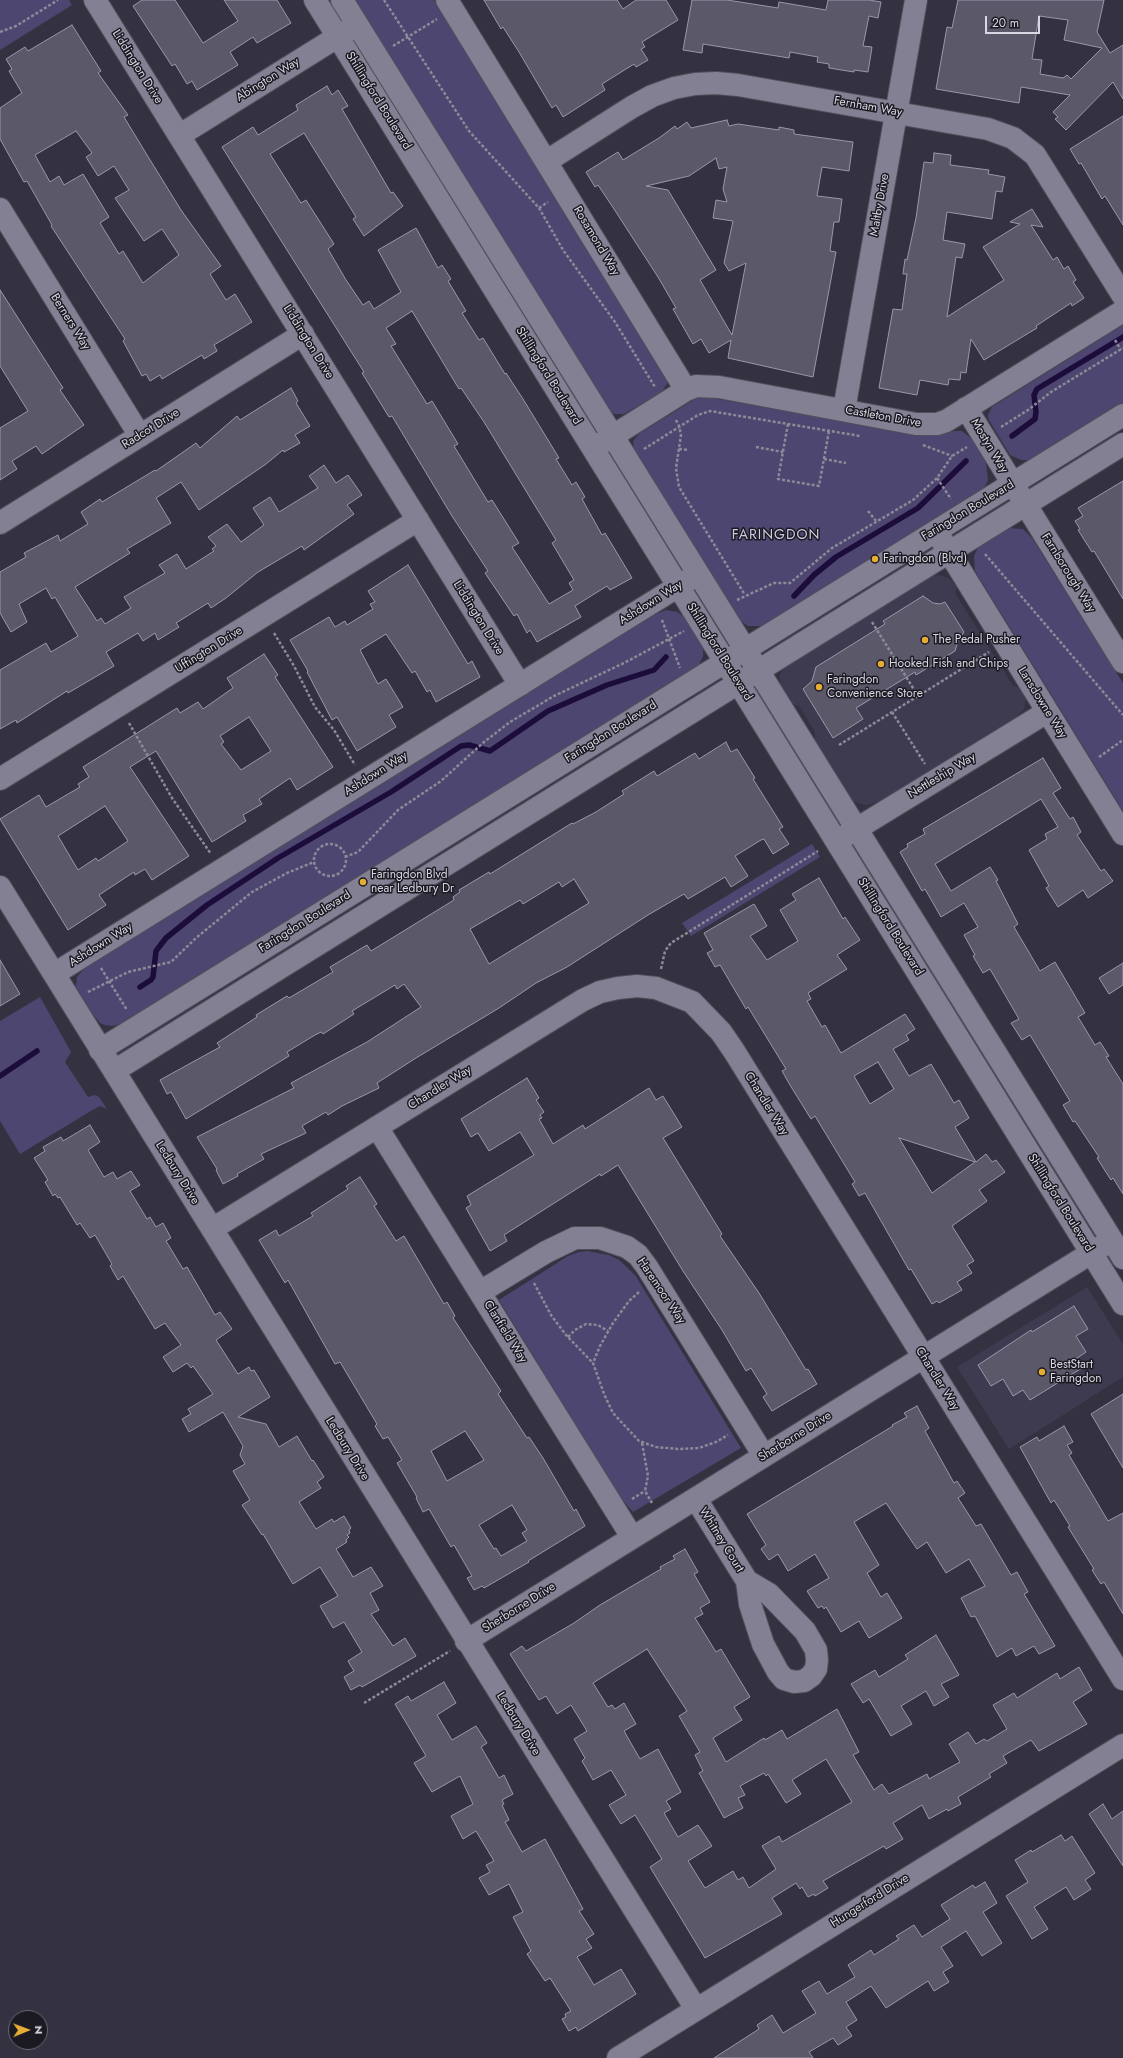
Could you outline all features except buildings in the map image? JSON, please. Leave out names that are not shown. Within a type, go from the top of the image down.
[{"type":"street","name":"Liddington Drive","points":[[95,0],[520,685]]},
{"type":"street","name":"Shillingford Boulevard","points":[[315,0],[738,682],[828,845],[1092,1253],[1123,1304]]},
{"type":"street","name":"Shillingford Boulevard","points":[[342,0],[698,574],[1119,1244]]},
{"type":"street","name":"Maltby Drive","points":[[844,410],[916,0]]},
{"type":"street","name":"Rosamond Way","points":[[450,5],[686,390]]},
{"type":"street","name":"Abington Way","points":[[180,135],[357,24]]},
{"type":"street","name":"Fernham Way","points":[[547,161],[639,103],[674,88],[695,84],[716,83],[738,85],[896,112],[994,131],[1013,138],[1035,155],[1123,296]]},
{"type":"street","name":"Berners Way","points":[[0,209],[140,436]]},
{"type":"street","name":"Castleton Drive","points":[[686,390],[696,386],[707,386],[927,425],[946,421],[1123,311]]},
{"type":"street","name":"Radcot Drive","points":[[0,522],[303,334]]},
{"type":"street","points":[[593,448],[686,390]]},
{"type":"street","name":"Mostyn Way","points":[[966,408],[1013,484]]},
{"type":"street","name":"Faringdon Boulevard","points":[[100,1050],[724,661],[1123,415]]},
{"type":"street","name":"Faringdon Boulevard","points":[[114,1071],[1123,444]]},
{"type":"street","name":"Farnborough Way","points":[[1013,484],[1123,662]]},
{"type":"street","name":"Uffington Drive","points":[[0,779],[418,520]]},
{"type":"street","name":"Lansdowne Way","points":[[936,531],[1123,834]]},
{"type":"street","name":"Ashdown Way","points":[[54,974],[698,574]]},
{"type":"street","name":"Nettleship Way","points":[[828,845],[1047,712]]},
{"type":"street","points":[[409,858],[423,878]]},
{"type":"street","name":"Ledbury Drive","points":[[0,887],[696,2010]]},
{"type":"street","name":"Chandler Way","points":[[212,1229],[583,1000],[600,992],[637,986],[656,988],[692,1002],[721,1032],[1123,1679]]},
{"type":"street","name":"Clanfield Way","points":[[377,1127],[632,1537]]},
{"type":"street","name":"Haremoor Way","points":[[480,1292],[523,1266],[575,1238],[600,1238],[627,1247],[638,1256],[656,1281],[764,1456]]},
{"type":"street","name":"Sherborne Drive","points":[[466,1641],[1092,1253],[1119,1244]]},
{"type":"street","name":"Whitney Court","points":[[696,1499],[747,1581]]},
{"type":"street","name":"Hungerford Drive","points":[[618,2058],[1123,1744]]},
{"type":"path","points":[[0,32],[16,26],[58,0]]},
{"type":"path","points":[[384,0],[469,131],[539,208],[563,250],[615,322],[679,426],[681,435],[676,475],[679,487],[745,594]]},
{"type":"path","points":[[377,56],[408,37],[450,5]]},
{"type":"path","points":[[734,602],[745,594],[774,583],[790,583],[823,555],[876,521],[906,505],[921,494],[937,478],[952,456],[1028,410],[1041,400],[1122,349],[1117,343]]},
{"type":"path","points":[[627,460],[698,414],[710,411],[867,436]]},
{"type":"path","points":[[788,424],[778,479],[819,486],[829,431]]},
{"type":"path","points":[[920,444],[952,456]]},
{"type":"path","points":[[756,447],[783,452]]},
{"type":"path","points":[[680,449],[689,450]]},
{"type":"path","points":[[824,459],[846,463]]},
{"type":"path","points":[[937,478],[944,487],[960,516]]},
{"type":"path","points":[[868,511],[876,521]]},
{"type":"path","points":[[972,537],[982,552],[1123,714]]},
{"type":"path","points":[[653,602],[670,640],[682,673]]},
{"type":"path","points":[[871,619],[918,696]]},
{"type":"path","points":[[345,857],[358,852],[398,810],[441,781],[472,752],[510,722],[554,696],[670,640],[686,630]]},
{"type":"path","points":[[274,633],[294,666],[315,706],[334,730],[355,765]]},
{"type":"path","points":[[839,746],[989,652]]},
{"type":"path","points":[[892,712],[925,764]]},
{"type":"path","points":[[129,722],[172,798],[211,855]]},
{"type":"path","points":[[1082,769],[1123,740]]},
{"type":"path","points":[[329,844],[340,848],[345,857],[344,868],[339,873],[332,876],[322,874],[316,869],[314,862],[315,855],[319,848],[329,844]]},
{"type":"path","points":[[656,988],[665,951],[671,943],[828,845]]},
{"type":"path","points":[[71,1001],[128,972],[162,965],[174,960],[196,938],[252,892],[286,873],[314,862]]},
{"type":"path","points":[[90,951],[137,1026]]},
{"type":"path","points":[[523,1266],[551,1315],[568,1337],[593,1363],[604,1394],[613,1413],[629,1432],[642,1442],[665,1449],[699,1448],[716,1442],[745,1423]]},
{"type":"path","points":[[593,1363],[608,1331],[629,1301],[656,1281]]},
{"type":"path","points":[[568,1337],[575,1330],[586,1324],[598,1325],[608,1331]]},
{"type":"path","points":[[642,1442],[648,1476],[645,1491],[661,1519]]},
{"type":"path","points":[[364,1703],[466,1641]]},
{"type":"shaded area","points":[[0,0],[69,0],[72,5],[0,50]]},
{"type":"shaded area","points":[[353,0],[434,0],[666,374],[668,382],[662,392],[624,414],[614,414],[610,411]]},
{"type":"shaded area","points":[[1123,325],[1123,404],[1031,460],[1021,460],[1010,455],[989,420],[988,415],[992,407]]},
{"type":"shaded area","points":[[700,396],[925,435],[936,436],[954,431],[962,431],[972,439],[986,463],[988,480],[983,490],[764,626],[748,626],[738,619],[634,451],[633,441],[640,433]]},
{"type":"shaded area","points":[[1006,528],[1023,529],[1032,538],[1123,683],[1123,811],[975,571],[974,556],[979,545]]},
{"type":"shaded area","points":[[939,575],[950,579],[957,587],[955,593],[1013,686],[1019,687],[1024,695],[1026,700],[1024,709],[1017,716],[878,802],[867,805],[857,803],[852,800],[815,744],[815,732],[799,706],[790,703],[780,686],[780,675],[785,666],[930,576]]},
{"type":"shaded area","points":[[666,610],[677,612],[686,618],[703,645],[703,656],[698,667],[122,1024],[111,1026],[105,1025],[100,1023],[91,1012],[76,987],[77,977],[85,968],[654,615]]},
{"type":"shaded area","points":[[812,844],[820,857],[691,936],[682,923]]},
{"type":"shaded area","points":[[40,997],[71,1052],[65,1062],[88,1097],[95,1095],[99,1097],[107,1109],[100,1106],[20,1154],[0,1121],[0,1021]]},
{"type":"shaded area","points":[[587,1251],[609,1255],[619,1260],[635,1275],[741,1448],[633,1512],[621,1498],[499,1300],[568,1256]]},
{"type":"shaded area","name":"BestStart Faringdon","points":[[1087,1287],[1123,1344],[1123,1377],[1009,1449],[957,1367]]},
{"type":"waterway","points":[[1012,436],[1035,419],[1036,412],[1034,395],[1037,389],[1123,337]]},
{"type":"waterway","points":[[794,596],[814,575],[836,557],[918,508],[966,461]]},
{"type":"waterway","points":[[140,987],[153,977],[156,951],[166,938],[207,905],[278,858],[391,792],[461,746],[469,745],[490,751],[548,711],[607,685],[654,670],[666,657]]},
{"type":"waterway","points":[[0,1076],[37,1051]]},
{"type":"place","name":"Faringdon (Blvd)","points":[[875,559]]},
{"type":"place","name":"The Pedal Pusher","points":[[925,640]]},
{"type":"place","name":"Hooked Fish and Chips","points":[[881,664]]},
{"type":"place","name":"Faringdon Convenience Store","points":[[819,687]]},
{"type":"place","name":"Faringdon Blvd near Ledbury Dr","points":[[363,882]]},
{"type":"place","name":"BestStart Faringdon","points":[[1042,1372]]},
{"type":"district","name":"FARINGDON","points":[[776,536]]}]
